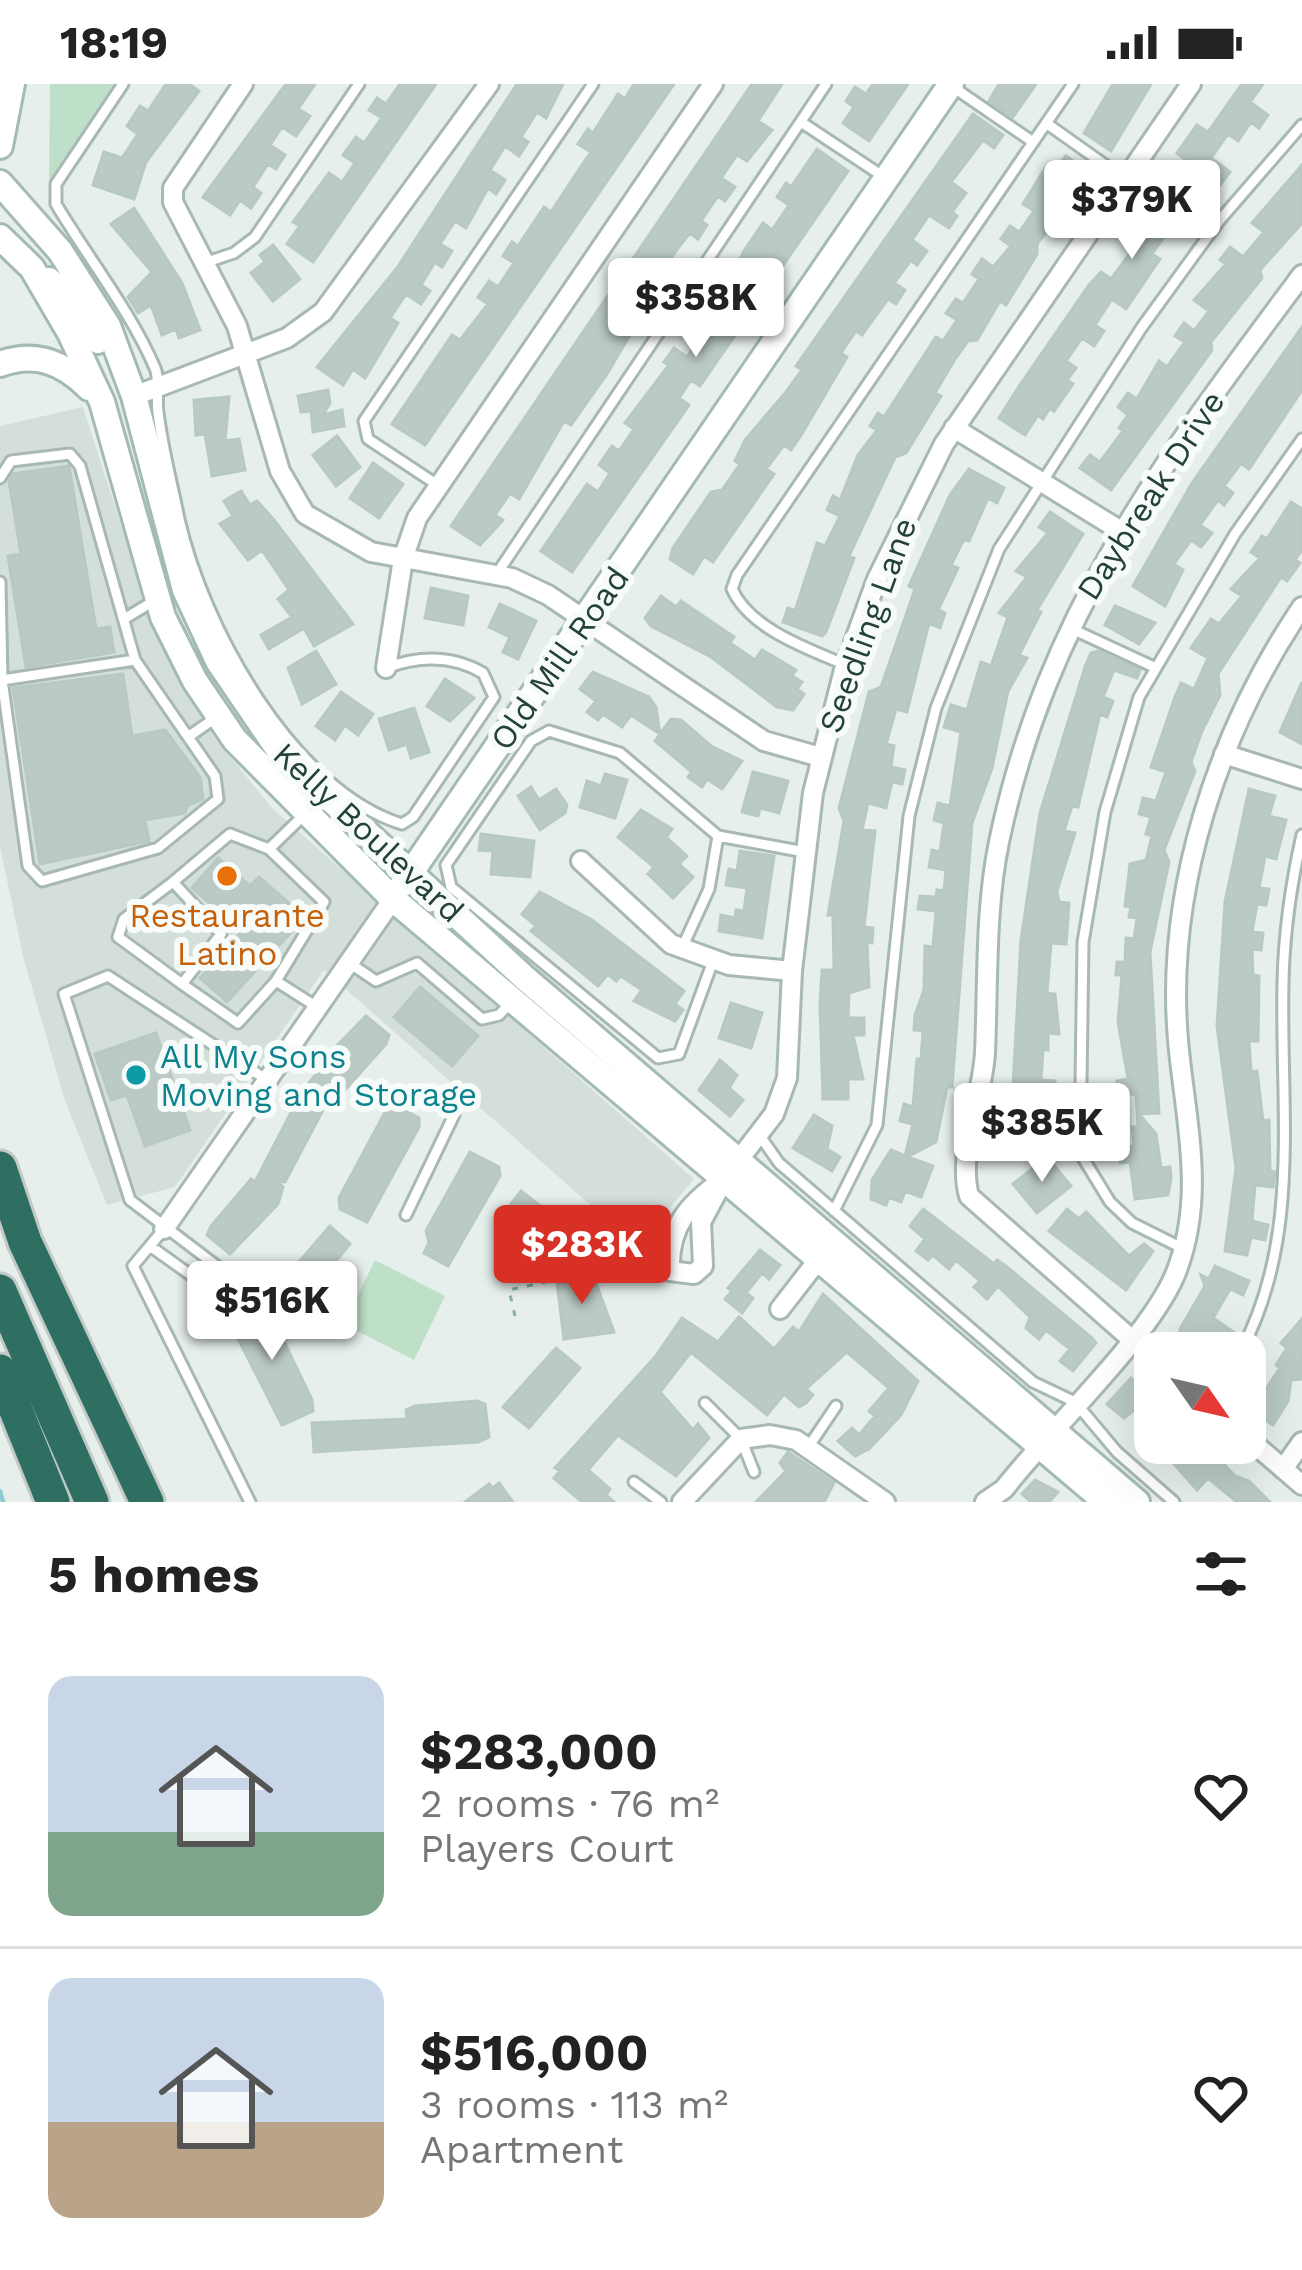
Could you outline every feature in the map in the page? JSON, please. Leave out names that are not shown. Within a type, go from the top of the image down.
[{"type":"highway","points":[[0,1168],[25,1242],[147,1502]]},
{"type":"highway","points":[[0,1291],[92,1502]]},
{"type":"highway","points":[[0,1371],[53,1502]]},
{"type":"main road","points":[[0,146],[12,84]]},
{"type":"main road","name":"Old Mill Road","points":[[393,898],[951,85]]},
{"type":"main road","name":"Kelly Boulevard","points":[[0,184],[88,291],[144,392],[185,590],[251,717],[316,790],[730,1170]]},
{"type":"main road","name":"Kelly Boulevard","points":[[0,237],[32,268],[102,402],[157,599],[195,681],[218,715],[305,814],[393,898],[514,999],[730,1170],[1045,1436],[1137,1502]]},
{"type":"main road","points":[[32,268],[73,303],[93,329],[120,392],[144,392]]},
{"type":"main road","points":[[0,364],[34,358],[68,367],[102,402]]},
{"type":"main road","points":[[157,599],[185,590]]},
{"type":"main road","name":"Kelly Boulevard","points":[[1045,1436],[1106,1502]]},
{"type":"street","points":[[243,84],[173,188],[173,202],[207,262],[244,352],[280,471],[305,514],[371,552],[496,574],[548,595],[764,741],[820,757]]},
{"type":"street","points":[[144,392],[287,338],[322,312],[489,84]]},
{"type":"street","points":[[386,668],[410,532],[436,484],[713,84]]},
{"type":"street","name":"Seedling Lane","points":[[730,1170],[701,1222],[703,1267],[694,1274],[670,1270],[667,1244],[677,1226],[760,1136],[787,1078],[792,971],[820,757],[846,665],[908,511],[954,428],[1191,84]]},
{"type":"street","name":"Daybreak Drive","points":[[1134,1342],[984,1213],[965,1181],[985,1069],[998,847],[1030,729],[1067,626],[1121,531],[1302,275]]},
{"type":"street","points":[[954,428],[1121,531]]},
{"type":"street","points":[[985,1502],[1004,1489],[1131,1340],[1174,1276],[1193,1199],[1178,1036],[1178,947],[1206,804],[1224,754],[1250,693],[1302,607]]},
{"type":"street","points":[[1224,754],[1302,779]]},
{"type":"street","points":[[581,861],[653,931],[682,948],[713,961],[792,971]]},
{"type":"street","name":"Old Mill Road","points":[[164,1229],[393,898]]},
{"type":"street","points":[[780,1309],[825,1251]]},
{"type":"street","points":[[682,1502],[741,1439],[784,1436],[871,1498]]},
{"type":"street","points":[[1283,1468],[1302,1442]]},
{"type":"street","points":[[1266,1454],[1302,1485]]},
{"type":"lane","points":[[123,84],[62,175],[53,198],[156,369],[144,392],[193,565],[242,673],[297,746],[345,795],[370,815],[402,824],[413,817],[494,697],[483,673],[456,662],[414,657],[386,668]]},
{"type":"lane","points":[[207,262],[234,253],[255,237],[359,84]]},
{"type":"lane","points":[[436,484],[368,439],[364,421],[593,84]]},
{"type":"lane","points":[[496,574],[826,84]]},
{"type":"lane","points":[[846,665],[799,646],[752,614],[732,589],[736,575],[1073,84]]},
{"type":"lane","points":[[951,85],[1033,142]]},
{"type":"lane","points":[[801,122],[887,179]]},
{"type":"lane","points":[[1046,124],[1125,179]]},
{"type":"lane","points":[[835,1210],[877,1125],[906,836],[936,708],[998,549],[1219,221],[1302,125]]},
{"type":"lane","points":[[1183,1248],[1132,1223],[1110,1202],[1080,1153],[1083,942],[1097,855],[1139,697],[1235,534],[1302,439]]},
{"type":"lane","points":[[0,478],[11,461],[70,454],[80,466],[135,659],[215,776],[218,799],[158,848],[42,881],[28,866],[2,680],[0,582]]},
{"type":"lane","points":[[124,619],[157,599]]},
{"type":"lane","points":[[1067,626],[1156,668]]},
{"type":"lane","points":[[2,680],[135,659]]},
{"type":"lane","points":[[188,737],[218,715]]},
{"type":"lane","points":[[713,961],[680,1054],[658,1058],[452,887],[446,865],[531,741],[549,731],[620,753],[718,836],[805,852]]},
{"type":"lane","points":[[269,849],[305,814]]},
{"type":"lane","points":[[230,835],[269,849],[324,902],[276,981],[238,1023],[118,937],[124,919],[172,882],[230,835]]},
{"type":"lane","points":[[1250,1332],[1270,1292],[1287,1236],[1292,1188],[1282,984],[1286,904],[1302,835]]},
{"type":"lane","points":[[682,948],[709,889],[718,836]]},
{"type":"lane","points":[[172,882],[221,934],[182,984]]},
{"type":"lane","points":[[348,962],[376,981],[417,963],[482,1019],[499,1015],[514,999]]},
{"type":"lane","points":[[150,1246],[213,1291],[234,1291],[226,1273],[130,1200],[64,994],[108,976],[267,1079]]},
{"type":"lane","points":[[276,981],[316,1007]]},
{"type":"lane","points":[[406,1216],[454,1114]]},
{"type":"lane","points":[[760,1136],[779,1163],[1033,1382],[1075,1402],[1117,1451],[1174,1502]]},
{"type":"lane","points":[[164,1229],[133,1266],[250,1502]]},
{"type":"lane","points":[[705,1402],[741,1439],[754,1472]]},
{"type":"lane","points":[[807,1449],[836,1406]]},
{"type":"lane","points":[[634,1482],[661,1502]]},
{"type":"path","points":[[515,1316],[509,1290],[550,1283],[559,1279],[556,1272],[568,1268],[598,1268],[595,1250],[615,1246]]},
{"type":"shaded area","points":[[83,407],[154,628],[215,738],[273,809],[694,1179],[637,1246],[324,970],[175,1187],[107,1205],[65,1101],[24,960],[0,847],[0,426]]},
{"type":"green space","points":[[50,84],[122,84],[49,192]]},
{"type":"green space","points":[[375,1260],[445,1296],[414,1360],[344,1324]]},
{"type":"building","points":[[166,84],[189,84],[199,91],[146,162],[134,199],[93,185],[104,152],[122,158],[138,134],[127,126],[140,106],[148,111]]},
{"type":"building","points":[[286,84],[315,84],[298,109],[310,116],[296,136],[282,127],[270,145],[285,155],[276,169],[268,164],[253,187],[261,193],[251,208],[240,200],[230,215],[203,197]]},
{"type":"building","points":[[400,84],[436,84],[313,262],[287,244],[300,226],[293,222],[329,173],[342,182],[355,163],[343,155],[356,137],[364,143],[382,118],[369,110],[377,98],[386,104]]},
{"type":"building","points":[[517,84],[563,84],[546,118],[537,112],[521,137],[528,142],[519,156],[505,146],[490,170],[505,180],[496,194],[488,188],[466,228],[455,221],[440,244],[452,251],[442,267],[435,262],[421,285],[430,291],[421,304],[406,294],[390,318],[398,323],[365,378],[353,369],[343,385],[317,367],[397,268]]},
{"type":"building","points":[[634,84],[674,84],[425,445],[392,424],[452,335],[460,340],[488,304],[478,297],[489,281],[498,287],[514,263],[503,256],[512,242],[518,246],[544,207],[551,212],[591,152],[578,144],[588,129],[593,133],[618,94],[625,99]]},
{"type":"building","points":[[752,84],[782,84],[758,121],[772,130],[747,161],[737,155],[721,178],[735,187],[725,201],[718,196],[701,221],[707,225],[698,239],[690,233],[678,248],[648,292],[653,296],[607,374],[571,425],[564,421],[519,499],[510,493],[495,515],[503,520],[480,545],[451,526]]},
{"type":"building","points":[[873,84],[908,84],[869,141],[843,123],[854,107],[846,101],[855,87],[866,94]]},
{"type":"building","points":[[999,84],[1036,84],[1013,117],[989,101]]},
{"type":"building","points":[[1113,84],[1151,84],[1111,151],[1084,133]]},
{"type":"building","points":[[1242,84],[1263,84],[1250,102],[1268,115],[1259,128],[1251,122],[1238,141],[1228,134],[1211,158],[1230,172],[1220,185],[1211,178],[1177,236],[1169,230],[1152,254],[1160,259],[1126,309],[1112,299],[1095,325],[1104,331],[1094,346],[1082,338],[1066,361],[1076,368],[1067,380],[1073,384],[1054,411],[1050,408],[1043,419],[1038,415],[1025,435],[999,418],[1089,285],[1101,272],[1111,279],[1128,256],[1140,237],[1132,231],[1187,161],[1177,153],[1197,125],[1208,132]]},
{"type":"building","points":[[973,114],[1003,135],[994,148],[983,140],[951,182],[966,193],[952,212],[957,216],[949,228],[929,215],[912,240],[927,251],[917,265],[911,260],[894,283],[905,290],[896,304],[888,299],[862,335],[856,331],[841,353],[847,357],[800,437],[791,450],[784,445],[766,469],[774,474],[713,562],[704,556],[693,574],[670,559],[673,548],[711,492],[722,490],[740,464],[735,461],[745,440],[802,370],[796,366]]},
{"type":"building","points":[[817,149],[848,171],[700,386],[691,380],[679,398],[689,405],[572,572],[541,551],[587,484],[598,492],[610,473],[599,465],[612,446],[619,451],[634,429],[625,423],[669,365],[664,362],[674,348],[687,357],[702,335],[689,327],[710,296],[722,304],[739,279],[732,275],[744,251],[763,223],[772,230],[789,205],[777,197],[786,183],[791,187]]},
{"type":"building","points":[[1066,156],[1084,169],[1082,186],[1037,244],[1037,254],[1006,305],[1000,301],[977,340],[968,341],[955,359],[935,393],[941,396],[906,453],[895,457],[849,556],[854,558],[826,632],[822,636],[783,622],[788,608],[795,611],[817,543],[825,546],[840,516],[827,510],[833,496],[840,500],[858,455],[877,430],[870,426],[878,413],[884,417],[936,337],[943,341],[957,320],[946,313],[956,299],[963,303],[979,279],[972,274],[982,259],[993,267],[1011,246],[1001,239],[1010,226],[1019,232],[1034,211],[1023,204],[1046,167],[1053,171]]},
{"type":"building","points":[[1302,165],[1302,223],[1260,270],[1262,278],[1211,342],[1212,350],[1111,490],[1080,468],[1090,455],[1100,462],[1123,431],[1119,428],[1128,415],[1118,407],[1128,393],[1137,399],[1159,361],[1167,367],[1185,342],[1175,336],[1184,323],[1194,331],[1209,311],[1194,300],[1226,264],[1220,260],[1230,247],[1243,257],[1264,232],[1252,223]]},
{"type":"building","points":[[134,208],[182,283],[200,330],[179,338],[176,329],[162,335],[151,305],[138,313],[128,297],[152,272],[111,224]]},
{"type":"building","points":[[273,245],[300,279],[273,301],[251,273],[265,262],[260,255]]},
{"type":"building","points":[[1302,327],[1302,390],[1249,469],[1241,463],[1224,486],[1233,493],[1224,505],[1218,500],[1200,525],[1212,533],[1201,547],[1191,540],[1174,564],[1183,570],[1165,606],[1133,586],[1192,483]]},
{"type":"building","points":[[328,390],[330,403],[323,415],[342,410],[344,426],[313,432],[311,411],[301,412],[298,396]]},
{"type":"building","points":[[229,397],[225,441],[239,439],[245,470],[212,476],[205,434],[196,435],[194,400]]},
{"type":"building","points":[[337,436],[360,467],[336,486],[313,455]]},
{"type":"building","points":[[373,463],[403,484],[379,518],[350,498]]},
{"type":"building","points":[[69,466],[96,629],[110,627],[114,652],[26,667],[8,556],[21,554],[9,481],[13,474]]},
{"type":"building","points":[[969,469],[1004,488],[997,503],[988,498],[969,541],[964,539],[951,565],[958,568],[938,610],[945,613],[940,628],[929,623],[907,712],[896,709],[886,744],[894,746],[891,767],[905,770],[902,784],[892,782],[886,808],[868,803],[862,830],[875,831],[864,927],[873,928],[872,943],[867,942],[869,987],[849,993],[848,1018],[864,1018],[864,1035],[853,1035],[863,1079],[848,1079],[848,1099],[823,1099],[820,1004],[822,970],[834,970],[833,915],[828,915],[844,821],[839,808],[869,692],[881,687],[915,589],[909,586],[950,495]]},
{"type":"building","points":[[241,491],[250,505],[257,501],[274,520],[353,624],[314,646],[304,628],[269,649],[261,635],[292,617],[278,599],[289,590],[262,550],[248,560],[220,524],[233,516],[224,501]]},
{"type":"building","points":[[1291,502],[1302,509],[1302,550],[1295,560],[1300,563],[1287,581],[1281,577],[1218,674],[1220,695],[1202,731],[1191,762],[1195,771],[1164,850],[1169,862],[1150,952],[1159,1113],[1139,1114],[1156,1134],[1161,1168],[1170,1167],[1171,1179],[1168,1195],[1135,1199],[1130,1162],[1120,1163],[1118,1148],[1134,1146],[1132,1127],[1138,1127],[1136,1094],[1118,1095],[1117,1081],[1128,1079],[1118,1022],[1122,975],[1116,975],[1117,962],[1125,962],[1126,938],[1134,939],[1137,918],[1129,917],[1131,907],[1125,906],[1130,864],[1146,860],[1152,836],[1146,834],[1151,817],[1139,814],[1143,798],[1156,801],[1166,772],[1151,767],[1181,683],[1194,689],[1208,658],[1191,648],[1211,619],[1219,624],[1242,596],[1231,589],[1260,558],[1251,552],[1262,536],[1267,539]]},
{"type":"building","points":[[1050,512],[1083,534],[1037,610],[1041,612],[1019,655],[1027,658],[1008,691],[992,768],[972,823],[952,1087],[947,1087],[936,1142],[907,1157],[933,1166],[921,1197],[905,1191],[901,1202],[889,1197],[886,1205],[871,1199],[872,1180],[891,1150],[905,1156],[913,1124],[900,1121],[904,1104],[913,1107],[917,1059],[921,1059],[923,1031],[914,1030],[915,1015],[924,990],[925,946],[933,947],[936,911],[918,909],[920,896],[936,897],[937,890],[944,891],[946,870],[929,867],[932,850],[940,852],[944,823],[934,820],[938,803],[950,806],[961,732],[944,727],[951,705],[967,710],[981,662],[991,666],[1008,617],[999,613],[1027,577],[1016,571],[1048,533],[1039,527]]},
{"type":"building","points":[[431,588],[468,596],[463,625],[425,618]]},
{"type":"building","points":[[661,596],[676,607],[681,601],[734,637],[730,643],[755,660],[762,650],[796,670],[792,676],[802,682],[797,689],[804,694],[793,710],[777,707],[711,657],[651,626],[645,618]]},
{"type":"building","points":[[500,604],[536,621],[518,659],[503,652],[510,637],[489,627]]},
{"type":"building","points":[[1115,606],[1155,623],[1139,644],[1105,625]]},
{"type":"building","points":[[316,651],[336,684],[302,704],[288,668]]},
{"type":"building","points":[[1098,651],[1140,670],[1137,678],[1114,670],[1103,697],[1113,701],[1107,717],[1100,714],[1078,807],[1072,806],[1064,831],[1075,833],[1057,891],[1059,902],[1069,903],[1066,944],[1051,943],[1047,993],[1055,994],[1059,1034],[1048,1033],[1048,1050],[1043,1050],[1041,1080],[1055,1081],[1049,1144],[1010,1141],[1021,940],[1040,813],[1085,667],[1091,653]]},
{"type":"building","points":[[593,672],[649,697],[656,707],[660,734],[631,715],[622,727],[603,714],[598,720],[587,712],[596,701],[580,689]]},
{"type":"building","points":[[123,674],[132,736],[165,730],[200,777],[203,799],[187,806],[185,813],[145,820],[149,841],[40,864],[13,688]]},
{"type":"building","points":[[445,679],[474,698],[450,721],[427,706]]},
{"type":"building","points":[[1302,682],[1302,744],[1280,732]]},
{"type":"building","points":[[341,692],[373,714],[358,735],[345,725],[335,740],[316,726]]},
{"type":"building","points":[[414,708],[429,752],[411,758],[407,744],[389,750],[379,719]]},
{"type":"building","points":[[671,719],[681,720],[711,746],[742,761],[722,789],[707,779],[702,787],[688,777],[692,772],[655,741]]},
{"type":"building","points":[[753,772],[788,781],[779,813],[760,808],[758,816],[742,812]]},
{"type":"building","points":[[605,774],[627,780],[615,818],[580,807],[587,781],[601,786]]},
{"type":"building","points":[[531,787],[539,800],[556,789],[567,805],[565,813],[540,830],[518,796]]},
{"type":"building","points":[[1249,789],[1275,796],[1269,816],[1286,820],[1276,859],[1265,856],[1259,888],[1269,889],[1266,905],[1257,904],[1252,932],[1263,933],[1261,950],[1252,949],[1253,975],[1259,976],[1258,1041],[1249,1041],[1251,1072],[1257,1071],[1263,1121],[1269,1120],[1270,1171],[1275,1172],[1273,1187],[1255,1185],[1252,1221],[1268,1225],[1265,1240],[1251,1237],[1247,1255],[1225,1251],[1236,1168],[1217,1026],[1225,902]]},
{"type":"building","points":[[641,810],[672,829],[666,837],[687,856],[679,864],[693,877],[673,898],[648,874],[654,867],[618,837]]},
{"type":"building","points":[[481,834],[534,841],[530,877],[491,874],[493,851],[479,850]]},
{"type":"building","points":[[740,851],[774,856],[762,938],[719,931],[721,915],[735,918],[736,910],[744,911],[747,888],[726,885],[729,869],[737,871]]},
{"type":"building","points":[[218,858],[250,886],[259,877],[305,917],[227,1002],[200,978],[242,931],[192,888]]},
{"type":"building","points":[[540,892],[592,920],[684,991],[675,1004],[683,1010],[675,1021],[634,1001],[642,990],[621,976],[616,981],[608,974],[598,986],[531,931],[536,926],[522,914]]},
{"type":"building","points":[[420,987],[478,1036],[452,1066],[394,1017]]},
{"type":"building","points":[[731,1003],[762,1013],[751,1048],[719,1038]]},
{"type":"building","points":[[366,1016],[389,1035],[386,1044],[344,1091],[333,1091],[285,1182],[276,1181],[283,1187],[278,1204],[230,1254],[207,1235],[211,1226],[251,1179],[255,1182],[301,1093],[320,1069],[316,1067]]},
{"type":"building","name":"All My Sons Moving and Storage","points":[[156,1033],[190,1130],[145,1146],[127,1095],[111,1100],[95,1054]]},
{"type":"building","points":[[720,1060],[737,1075],[729,1088],[743,1100],[730,1116],[699,1090]]},
{"type":"building","points":[[390,1103],[419,1118],[419,1127],[367,1222],[340,1209],[339,1198]]},
{"type":"building","points":[[814,1115],[832,1126],[827,1149],[840,1157],[832,1171],[793,1148]]},
{"type":"building","points":[[470,1152],[499,1167],[500,1176],[448,1266],[424,1253],[429,1242],[426,1231]]},
{"type":"building","points":[[1047,1157],[1071,1186],[1037,1213],[1013,1184]]},
{"type":"building","points":[[521,1191],[582,1242],[561,1268],[500,1218]]},
{"type":"building","points":[[923,1209],[994,1264],[997,1260],[1006,1266],[1092,1338],[1096,1343],[1073,1371],[1060,1361],[1070,1349],[1046,1330],[1039,1339],[1026,1328],[1030,1317],[998,1286],[987,1299],[974,1287],[980,1281],[956,1260],[949,1269],[933,1255],[928,1260],[916,1251],[925,1239],[910,1226]]},
{"type":"building","points":[[1067,1209],[1079,1219],[1086,1212],[1129,1256],[1144,1244],[1153,1251],[1126,1290],[1049,1231]]},
{"type":"building","points":[[330,1226],[350,1244],[297,1308],[275,1290]]},
{"type":"building","points":[[760,1250],[780,1265],[769,1279],[762,1273],[746,1293],[753,1298],[742,1313],[725,1299],[732,1291],[728,1288]]},
{"type":"building","points":[[1215,1266],[1249,1281],[1243,1295],[1230,1289],[1213,1318],[1234,1332],[1180,1332],[1205,1286],[1201,1275],[1209,1279]]},
{"type":"building","points":[[591,1270],[614,1332],[564,1339],[557,1283]]},
{"type":"building","points":[[823,1294],[918,1381],[901,1415],[869,1449],[855,1456],[838,1441],[852,1428],[859,1435],[875,1416],[869,1411],[889,1388],[847,1352],[806,1389],[813,1395],[806,1403],[799,1407],[784,1394],[767,1415],[691,1352],[660,1392],[693,1430],[698,1424],[709,1438],[676,1476],[618,1435],[588,1470],[610,1489],[606,1495],[614,1502],[582,1502],[554,1478],[560,1471],[555,1468],[655,1357],[682,1318],[718,1342],[739,1317],[774,1349],[793,1327],[799,1332]]},
{"type":"building","points":[[265,1302],[312,1400],[313,1411],[282,1425],[228,1319]]},
{"type":"building","points":[[1302,1319],[1302,1379],[1291,1380],[1288,1401],[1273,1425],[1266,1420],[1266,1389],[1287,1348],[1281,1343]]},
{"type":"building","points":[[556,1348],[580,1368],[529,1428],[503,1407]]},
{"type":"building","points":[[1131,1378],[1134,1381],[1134,1410],[1124,1418],[1107,1404]]},
{"type":"building","points":[[485,1404],[489,1437],[478,1442],[314,1452],[312,1423],[407,1419],[406,1410],[415,1406]]},
{"type":"building","points":[[788,1452],[834,1483],[824,1502],[756,1502],[786,1471],[780,1463]]},
{"type":"building","points":[[1174,1464],[1224,1464],[1270,1502],[1237,1502],[1208,1478],[1197,1490]]},
{"type":"building","points":[[1035,1480],[1058,1492],[1049,1502],[1031,1502],[1022,1494]]},
{"type":"building","points":[[499,1483],[513,1502],[465,1502],[489,1484],[493,1488]]},
{"type":"waterway","points":[[0,1491],[3,1502]]},
{"type":"place","name":"Restaurante Latino","points":[[227,876]]},
{"type":"place","name":"All My Sons Moving and Storage","points":[[136,1075]]}]
